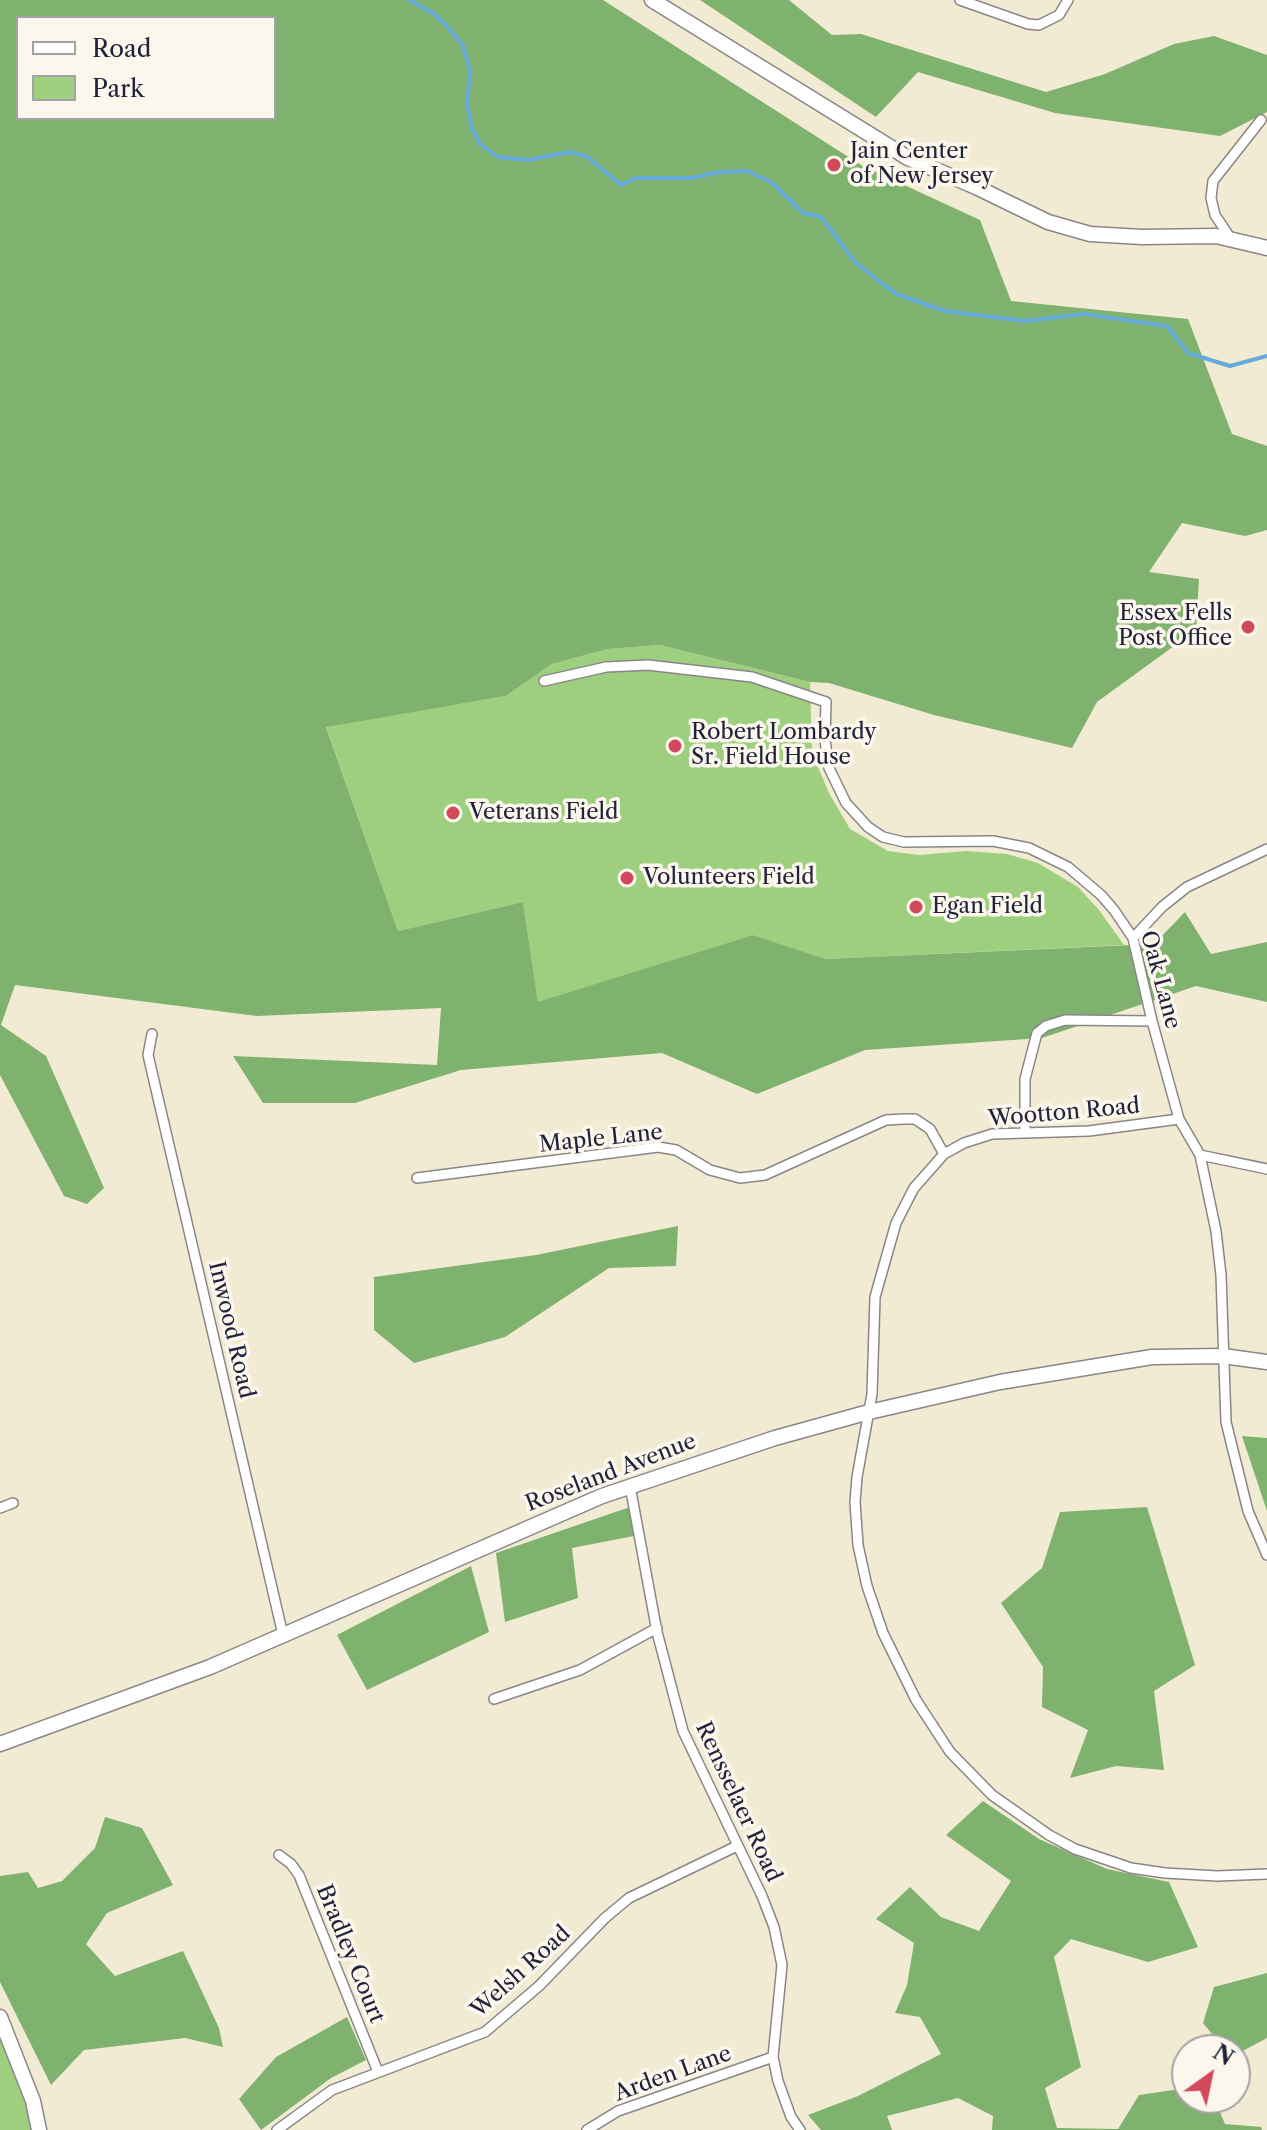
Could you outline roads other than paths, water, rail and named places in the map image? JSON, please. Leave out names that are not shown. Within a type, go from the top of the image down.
[{"type":"main road","points":[[652,0],[908,158],[1048,222],[1068,229],[1112,236],[1191,235],[1231,239],[1267,248]]},
{"type":"main road","name":"Roseland Avenue","points":[[0,1744],[210,1667],[587,1502],[775,1438],[869,1412],[1000,1382],[1137,1359],[1223,1356],[1267,1362]]},
{"type":"main road","points":[[0,2017],[33,2101],[39,2130]]},
{"type":"street","points":[[960,0],[1039,25],[1059,15],[1068,0]]},
{"type":"street","points":[[1231,239],[1215,215],[1211,198],[1213,181],[1261,120]]},
{"type":"street","name":"Oak Lane","points":[[544,681],[606,667],[648,665],[752,677],[826,702],[825,749],[829,768],[846,803],[868,827],[883,837],[904,842],[993,841],[1029,848],[1068,867],[1101,895],[1133,938],[1179,1119],[1200,1155],[1216,1231],[1221,1275],[1226,1422],[1248,1511],[1267,1555]]},
{"type":"street","points":[[1133,938],[1162,907],[1187,887],[1267,849]]},
{"type":"street","points":[[1025,1132],[1025,1079],[1037,1033],[1046,1026],[1065,1020],[1152,1021]]},
{"type":"street","name":"Inwood Road","points":[[152,1034],[148,1055],[283,1635]]},
{"type":"street","name":"Maple Lane","points":[[417,1178],[658,1147],[676,1150],[710,1170],[740,1178],[765,1175],[886,1120],[904,1119],[915,1119],[930,1129],[944,1154]]},
{"type":"street","name":"Wootton Road","points":[[1179,1119],[1089,1131],[992,1134],[964,1143],[944,1154],[914,1188],[896,1223],[875,1297],[869,1412],[855,1502],[858,1545],[867,1586],[883,1633],[916,1700],[950,1752],[992,1795],[1049,1835],[1088,1854],[1131,1868],[1217,1876],[1267,1874]]},
{"type":"street","points":[[1200,1155],[1267,1169]]},
{"type":"street","name":"Rensselaer Road","points":[[630,1486],[657,1628],[683,1731],[774,1927],[782,1965],[773,2057],[791,2117],[800,2130]]},
{"type":"street","points":[[0,1508],[13,1503]]},
{"type":"street","points":[[494,1699],[580,1670],[657,1628]]},
{"type":"street","name":"Welsh Road","points":[[277,2130],[332,2090],[485,2032],[539,1986],[605,1918],[629,1898],[737,1846]]},
{"type":"street","name":"Bradley Court","points":[[279,1855],[299,1875],[378,2072]]},
{"type":"street","name":"Arden Lane","points":[[587,2130],[618,2111],[773,2057]]},
{"type":"waterway","points":[[409,0],[433,13],[463,46],[470,71],[467,104],[472,129],[480,144],[498,157],[529,160],[569,152],[586,156],[621,185],[636,178],[692,178],[720,172],[747,171],[771,182],[803,213],[821,217],[855,262],[896,294],[945,311],[1025,321],[1084,314],[1167,326],[1188,353],[1230,366],[1267,356]]},
{"type":"place","name":"Jain Center of New Jersey","points":[[834,165]]},
{"type":"place","name":"Essex Fells Post Office","points":[[1248,627]]},
{"type":"place","name":"Robert Lombardy Sr. Field House","points":[[675,746]]},
{"type":"place","name":"Veterans Field","points":[[453,813]]},
{"type":"place","name":"Volunteers Field","points":[[627,878]]},
{"type":"place","name":"Egan Field","points":[[916,907]]}]
